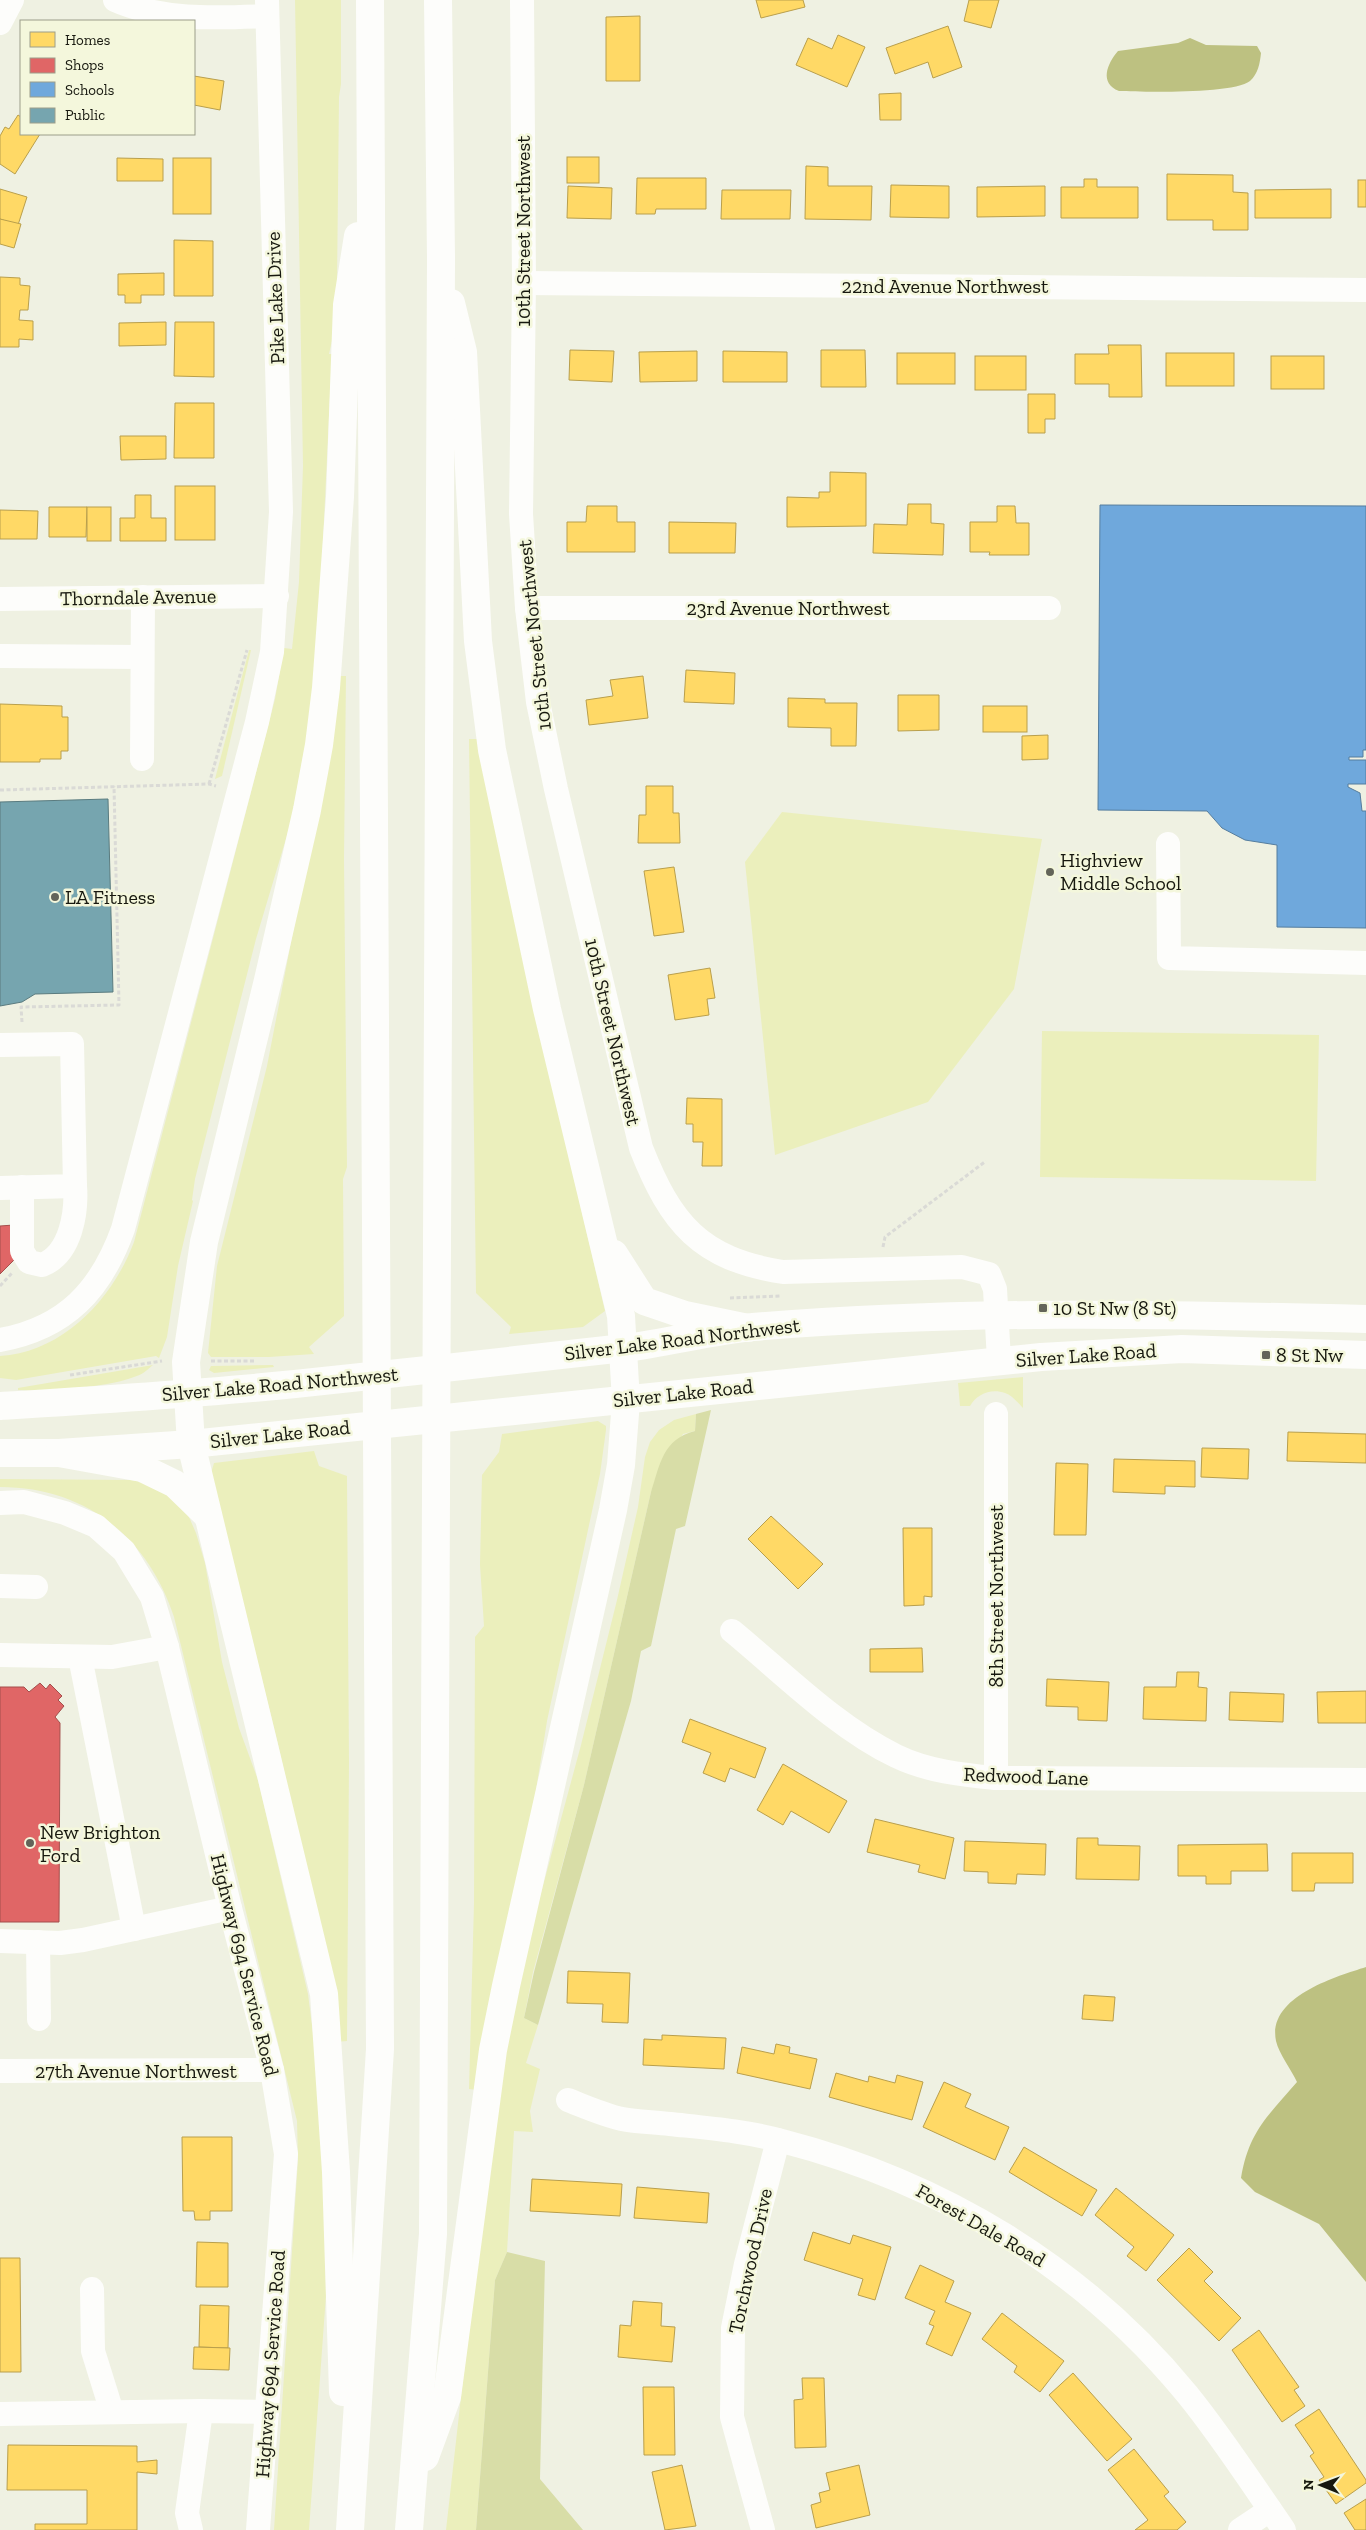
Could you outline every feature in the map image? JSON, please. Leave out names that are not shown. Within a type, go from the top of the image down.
[{"type":"main road","points":[[350,2530],[380,2050],[370,0]]},
{"type":"main road","points":[[409,2530],[433,2234],[441,258],[438,0]]},
{"type":"main road","points":[[339,2530],[343,2384],[342,2320],[334,2123],[324,1994],[191,1444],[186,1393],[186,1362],[204,1242],[268,980],[307,810],[319,745],[326,688],[339,506],[347,305],[370,158]]},
{"type":"main road","points":[[413,2491],[447,2397],[495,2042],[613,1510],[621,1465],[626,1400],[621,1316],[547,1009],[492,750],[478,641],[463,352],[441,258]]},
{"type":"main road","points":[[603,1236],[644,1301],[685,1315],[748,1328]]},
{"type":"main road","name":"Silver Lake Road Northwest","points":[[0,1406],[293,1384],[663,1344],[748,1328],[930,1316],[1178,1314],[1366,1319]]},
{"type":"main road","name":"Silver Lake Road","points":[[0,1453],[59,1453],[191,1444],[1000,1360],[1182,1349],[1366,1355]]},
{"type":"main road","points":[[59,1453],[142,1468],[175,1484],[208,1516]]},
{"type":"street","points":[[0,23],[12,0]]},
{"type":"street","points":[[115,0],[159,13],[206,18],[267,8]]},
{"type":"street","name":"10th Street Northwest","points":[[522,0],[524,283],[521,514],[528,608],[538,702],[556,789],[641,1148],[655,1184],[666,1205],[681,1224],[704,1244],[725,1257],[754,1267],[783,1272],[962,1267],[978,1270],[989,1274],[995,1289],[997,1315]]},
{"type":"street","name":"Pike Lake Drive","points":[[0,1340],[38,1330],[68,1311],[85,1297],[112,1258],[125,1219],[239,791],[257,722],[273,644],[281,512],[267,8]]},
{"type":"street","name":"22nd Avenue Northwest","points":[[524,283],[1366,290]]},
{"type":"street","name":"Thorndale Avenue","points":[[0,598],[277,596]]},
{"type":"street","points":[[142,760],[143,597]]},
{"type":"street","name":"23rd Avenue Northwest","points":[[528,608],[1049,608]]},
{"type":"street","points":[[0,656],[142,657]]},
{"type":"street","points":[[1168,844],[1169,958],[1366,963]]},
{"type":"street","points":[[11,1045],[72,1044],[76,1208],[73,1223],[63,1246],[55,1257],[42,1265],[30,1262],[22,1252],[11,1187],[75,1186]]},
{"type":"street","points":[[997,1315],[1000,1360]]},
{"type":"street","name":"8th Street Northwest","points":[[996,1414],[996,1778]]},
{"type":"street","name":"Highway 694 Service Road","points":[[0,1503],[24,1502],[65,1513],[96,1526],[124,1551],[152,1596],[167,1647],[230,1908],[272,2070],[286,2154],[258,2530]]},
{"type":"street","points":[[0,1586],[36,1587]]},
{"type":"street","name":"Redwood Lane","points":[[732,1631],[862,1737],[896,1756],[926,1767],[964,1776],[996,1778],[1366,1780]]},
{"type":"street","points":[[0,1655],[112,1658],[167,1647]]},
{"type":"street","points":[[80,1657],[134,1929]]},
{"type":"street","points":[[0,1941],[83,1940],[230,1908]]},
{"type":"street","points":[[38,1942],[39,2019]]},
{"type":"street","name":"27th Avenue Northwest","points":[[0,2072],[272,2070]]},
{"type":"street","name":"Forest Dale Road","points":[[568,2100],[622,2119],[700,2127],[778,2140],[826,2152],[889,2175],[947,2201],[1005,2234],[1054,2267],[1100,2304],[1148,2350],[1187,2394],[1284,2530]]},
{"type":"street","name":"Torchwood Drive","points":[[763,2530],[732,2417],[733,2328],[746,2264],[778,2140]]},
{"type":"street","points":[[92,2290],[93,2351],[112,2412]]},
{"type":"street","points":[[191,2530],[187,2514],[201,2411]]},
{"type":"street","points":[[0,2414],[267,2412]]},
{"type":"street","points":[[1240,2530],[1270,2510]]},
{"type":"path","points":[[209,784],[250,640],[273,644]]},
{"type":"path","points":[[0,790],[209,784],[239,791]]},
{"type":"path","points":[[11,1045],[21,1007],[119,1005],[114,786]]},
{"type":"path","points":[[882,1251],[885,1238],[986,1161]]},
{"type":"path","points":[[65,1376],[154,1361],[265,1361]]},
{"type":"shaded area","points":[[295,0],[341,0],[341,84],[339,97],[337,284],[335,327],[329,354],[332,354],[316,686],[291,822],[256,939],[195,1179],[193,1201],[178,1266],[167,1337],[159,1358],[156,1356],[16,1380],[0,1378],[0,1356],[23,1352],[45,1344],[65,1333],[99,1302],[125,1263],[134,1242],[275,699],[284,648],[292,649],[299,582],[303,466]]},
{"type":"shaded area","points":[[1190,38],[1206,45],[1257,46],[1261,53],[1257,72],[1250,81],[1241,85],[1208,90],[1167,92],[1119,91],[1109,83],[1107,78],[1108,67],[1118,51],[1178,43]]},
{"type":"shaded area","points":[[249,650],[251,650],[222,776],[215,779]]},
{"type":"shaded area","points":[[336,676],[346,676],[344,859],[347,1167],[343,1179],[344,1316],[309,1347],[314,1354],[269,1357],[211,1357],[208,1353],[217,1266],[267,1066],[306,865]]},
{"type":"shaded area","points":[[469,739],[480,739],[561,1123],[605,1311],[583,1327],[509,1334],[511,1327],[476,1293]]},
{"type":"shaded area","points":[[782,812],[1042,839],[1014,989],[928,1102],[775,1155],[745,862]]},
{"type":"shaded area","points":[[1042,1031],[1319,1035],[1316,1181],[1040,1177]]},
{"type":"shaded area","points":[[153,1365],[137,1376],[109,1384],[60,1389],[18,1390],[18,1388]]},
{"type":"shaded area","points":[[273,1365],[274,1367],[214,1373],[209,1370],[211,1366]]},
{"type":"shaded area","points":[[1023,1377],[1023,1408],[1008,1394],[995,1391],[980,1395],[970,1406],[960,1406],[958,1383]]},
{"type":"shaded area","points":[[711,1410],[685,1526],[676,1529],[651,1646],[641,1651],[631,1701],[538,2025],[524,2018],[534,1972],[584,1785],[651,1492],[660,1463],[669,1446],[684,1435],[695,1431],[696,1414]]},
{"type":"shaded area","points":[[696,1414],[695,1431],[683,1434],[651,1492],[584,1785],[533,1972],[524,2018],[538,2025],[526,2063],[540,2069],[530,2111],[533,2132],[514,2131],[507,2252],[495,2280],[476,2530],[446,2530],[462,2388],[511,2004],[581,1745],[617,1600],[638,1507],[645,1457],[650,1442],[659,1430],[674,1420]]},
{"type":"shaded area","points":[[598,1421],[606,1426],[600,1474],[547,1721],[529,1834],[477,2090],[469,2089],[474,1903],[475,1637],[484,1626],[480,1565],[482,1475],[499,1452],[502,1434]]},
{"type":"shaded area","points":[[314,1451],[319,1466],[347,1476],[349,1762],[347,2041],[336,2042],[309,1882],[278,1744],[211,1473],[214,1463]]},
{"type":"shaded area","points":[[0,1479],[131,1480],[148,1483],[178,1502],[189,1517],[205,1563],[222,1662],[239,1728],[258,1780],[308,1994],[324,2119],[326,2295],[309,2530],[274,2530],[298,2159],[297,2121],[174,1617],[163,1588],[148,1563],[130,1541],[109,1522],[86,1507],[59,1496],[31,1489],[0,1487]]},
{"type":"shaded area","points":[[1366,1967],[1366,2282],[1319,2224],[1255,2192],[1241,2178],[1249,2148],[1261,2125],[1297,2082],[1276,2041],[1276,2026],[1282,2012],[1292,2001],[1306,1991]]},
{"type":"shaded area","points":[[507,2252],[545,2261],[540,2479],[583,2530],[476,2530],[495,2280]]},
{"type":"building: Homes","points":[[756,0],[803,0],[805,7],[761,18]]},
{"type":"building: Homes","points":[[969,0],[999,0],[991,28],[964,21]]},
{"type":"building: Homes","points":[[640,16],[640,81],[606,81],[606,17]]},
{"type":"building: Homes","points":[[948,26],[962,67],[933,78],[928,62],[895,74],[886,48]]},
{"type":"building: Homes","points":[[838,35],[865,47],[847,87],[796,65],[808,38],[832,49]]},
{"type":"building: Homes","points":[[195,76],[224,81],[220,110],[195,105]]},
{"type":"building: Homes","points":[[901,93],[901,120],[880,120],[879,94]]},
{"type":"building: Homes","points":[[18,115],[20,116],[20,135],[39,135],[15,174],[0,164],[0,136],[5,127],[9,129]]},
{"type":"building: Homes","points":[[567,157],[599,157],[599,183],[567,183]]},
{"type":"building: Homes","points":[[117,158],[163,159],[163,181],[117,181]]},
{"type":"building: Homes","points":[[173,158],[211,158],[211,214],[173,214]]},
{"type":"building: Homes","points":[[806,166],[828,167],[828,186],[872,186],[871,220],[805,219]]},
{"type":"building: Homes","points":[[1167,174],[1233,175],[1233,192],[1248,193],[1248,230],[1213,230],[1213,220],[1167,220]]},
{"type":"building: Homes","points":[[637,178],[706,178],[706,209],[656,209],[655,214],[636,214]]},
{"type":"building: Homes","points":[[1084,179],[1097,179],[1097,187],[1138,187],[1138,218],[1061,218],[1061,187],[1084,187]]},
{"type":"building: Homes","points":[[1358,180],[1366,180],[1366,207],[1358,207]]},
{"type":"building: Homes","points":[[891,185],[949,186],[949,218],[890,217]]},
{"type":"building: Homes","points":[[568,186],[612,188],[611,219],[567,218]]},
{"type":"building: Homes","points":[[1045,186],[1045,216],[977,217],[977,187]]},
{"type":"building: Homes","points":[[0,189],[27,197],[18,225],[0,219]]},
{"type":"building: Homes","points":[[1331,189],[1331,218],[1255,218],[1255,190]]},
{"type":"building: Homes","points":[[722,190],[791,190],[790,219],[721,219]]},
{"type":"building: Homes","points":[[0,219],[21,224],[14,248],[0,244]]},
{"type":"building: Homes","points":[[174,240],[213,241],[213,296],[174,296]]},
{"type":"building: Homes","points":[[164,273],[164,295],[141,295],[141,303],[125,303],[125,295],[118,295],[118,274]]},
{"type":"building: Homes","points":[[0,277],[20,278],[20,285],[30,286],[28,310],[20,310],[19,320],[33,321],[33,340],[19,339],[19,347],[0,347]]},
{"type":"building: Homes","points":[[166,322],[166,345],[119,346],[119,323]]},
{"type":"building: Homes","points":[[175,322],[214,322],[214,377],[174,376]]},
{"type":"building: Homes","points":[[1108,345],[1141,345],[1142,397],[1109,397],[1109,384],[1075,384],[1075,354],[1109,354]]},
{"type":"building: Homes","points":[[570,350],[614,351],[612,382],[569,380]]},
{"type":"building: Homes","points":[[821,350],[865,350],[866,387],[821,387]]},
{"type":"building: Homes","points":[[697,351],[697,381],[640,382],[639,352]]},
{"type":"building: Homes","points":[[723,351],[787,352],[787,382],[723,382]]},
{"type":"building: Homes","points":[[897,353],[955,353],[955,384],[897,384]]},
{"type":"building: Homes","points":[[1166,353],[1234,353],[1234,386],[1166,386]]},
{"type":"building: Homes","points":[[975,356],[1026,356],[1026,390],[975,390]]},
{"type":"building: Homes","points":[[1271,356],[1324,356],[1324,389],[1271,389]]},
{"type":"building: Homes","points":[[1028,394],[1055,394],[1055,419],[1045,419],[1045,433],[1028,433]]},
{"type":"building: Homes","points":[[175,403],[214,403],[214,458],[174,458]]},
{"type":"building: Homes","points":[[120,436],[166,436],[166,459],[121,460]]},
{"type":"building: Homes","points":[[830,472],[866,473],[866,526],[787,527],[787,497],[819,498],[819,492],[830,492]]},
{"type":"building: Homes","points":[[175,486],[215,486],[215,540],[175,540]]},
{"type":"building: Homes","points":[[135,495],[151,495],[151,518],[166,518],[166,541],[120,541],[120,518],[135,518]]},
{"type":"building: Homes","points":[[908,504],[931,504],[931,523],[944,524],[943,555],[873,553],[874,524],[907,525]]},
{"type":"building: Homes","points":[[587,506],[617,506],[617,522],[635,522],[635,552],[567,552],[567,522],[586,522]]},
{"type":"building: Homes","points":[[997,506],[1015,506],[1016,523],[1029,523],[1029,555],[989,555],[990,552],[970,552],[970,522],[997,522]]},
{"type":"building: Homes","points":[[49,507],[87,507],[86,537],[49,537]]},
{"type":"building: Homes","points":[[87,507],[111,507],[111,541],[87,541]]},
{"type":"building: Homes","points":[[0,510],[38,511],[37,539],[0,539]]},
{"type":"building: Homes","points":[[669,522],[736,523],[735,553],[669,553]]},
{"type":"building: Homes","points":[[686,670],[735,673],[734,704],[684,702]]},
{"type":"building: Homes","points":[[643,676],[648,718],[589,725],[586,700],[613,696],[610,680]]},
{"type":"building: Homes","points":[[898,695],[939,695],[939,730],[898,731]]},
{"type":"building: Homes","points":[[788,698],[825,699],[825,703],[857,703],[856,746],[831,746],[831,728],[788,727]]},
{"type":"building: Homes","points":[[0,704],[62,706],[62,717],[68,717],[68,751],[61,751],[61,759],[40,759],[40,762],[0,762]]},
{"type":"building: Homes","points":[[983,706],[1027,706],[1027,732],[983,732]]},
{"type":"building: Homes","points":[[1048,735],[1048,759],[1022,760],[1022,736]]},
{"type":"building: Homes","points":[[646,786],[673,786],[673,813],[679,813],[680,843],[638,843],[639,815],[646,815]]},
{"type":"building: Homes","points":[[674,867],[684,932],[654,936],[644,871]]},
{"type":"building: Homes","points":[[710,968],[715,998],[707,999],[709,1015],[675,1020],[668,975]]},
{"type":"building: Homes","points":[[687,1098],[722,1099],[722,1166],[702,1166],[703,1142],[693,1142],[693,1124],[686,1124]]},
{"type":"building: Homes","points":[[1288,1432],[1366,1434],[1366,1463],[1287,1461]]},
{"type":"building: Homes","points":[[1202,1448],[1249,1449],[1248,1479],[1201,1477]]},
{"type":"building: Homes","points":[[1114,1459],[1195,1461],[1195,1487],[1165,1486],[1165,1494],[1113,1492]]},
{"type":"building: Homes","points":[[1056,1463],[1088,1464],[1086,1535],[1054,1535]]},
{"type":"building: Homes","points":[[771,1516],[823,1564],[798,1589],[748,1539]]},
{"type":"building: Homes","points":[[903,1528],[932,1528],[932,1597],[924,1596],[924,1605],[904,1606]]},
{"type":"building: Homes","points":[[922,1648],[923,1672],[870,1672],[870,1649]]},
{"type":"building: Homes","points":[[1177,1672],[1199,1672],[1198,1687],[1207,1688],[1206,1721],[1143,1719],[1144,1687],[1176,1687]]},
{"type":"building: Homes","points":[[1047,1679],[1109,1682],[1107,1721],[1078,1720],[1078,1707],[1046,1706]]},
{"type":"building: Homes","points":[[1366,1691],[1366,1723],[1318,1723],[1317,1692]]},
{"type":"building: Homes","points":[[1230,1692],[1284,1694],[1283,1722],[1229,1720]]},
{"type":"building: Homes","points":[[690,1719],[766,1748],[755,1778],[730,1768],[725,1782],[703,1773],[711,1753],[682,1742]]},
{"type":"building: Homes","points":[[783,1764],[847,1801],[829,1833],[791,1811],[783,1825],[757,1810]]},
{"type":"building: Homes","points":[[875,1819],[954,1838],[945,1879],[918,1872],[920,1865],[867,1852]]},
{"type":"building: Homes","points":[[1077,1838],[1098,1838],[1098,1845],[1140,1846],[1139,1880],[1076,1879]]},
{"type":"building: Homes","points":[[965,1841],[1046,1844],[1045,1875],[1017,1874],[1016,1884],[988,1883],[988,1872],[964,1871]]},
{"type":"building: Homes","points":[[1267,1844],[1268,1871],[1231,1871],[1231,1884],[1206,1884],[1206,1876],[1178,1876],[1178,1845]]},
{"type":"building: Homes","points":[[1292,1853],[1353,1853],[1353,1883],[1315,1883],[1314,1891],[1292,1891]]},
{"type":"building: Homes","points":[[568,1971],[630,1973],[628,2023],[602,2022],[603,2004],[567,2003]]},
{"type":"building: Homes","points":[[1084,1995],[1115,1997],[1113,2021],[1082,2019]]},
{"type":"building: Homes","points":[[662,2035],[726,2038],[724,2069],[643,2065],[644,2039],[662,2040]]},
{"type":"building: Homes","points":[[776,2044],[790,2047],[789,2053],[817,2059],[810,2089],[737,2073],[742,2047],[774,2054]]},
{"type":"building: Homes","points":[[836,2073],[868,2082],[869,2076],[895,2083],[897,2075],[923,2082],[912,2120],[829,2097]]},
{"type":"building: Homes","points":[[944,2082],[971,2094],[965,2107],[1009,2127],[995,2160],[923,2127]]},
{"type":"building: Homes","points":[[182,2137],[232,2137],[232,2211],[210,2211],[210,2220],[195,2220],[194,2211],[183,2211]]},
{"type":"building: Homes","points":[[1024,2147],[1097,2190],[1082,2216],[1009,2172]]},
{"type":"building: Homes","points":[[532,2179],[622,2184],[620,2216],[530,2211]]},
{"type":"building: Homes","points":[[637,2187],[709,2193],[707,2223],[634,2218]]},
{"type":"building: Homes","points":[[1116,2188],[1174,2235],[1146,2271],[1127,2256],[1134,2247],[1095,2215]]},
{"type":"building: Homes","points":[[813,2232],[850,2244],[853,2235],[891,2247],[875,2300],[858,2295],[863,2279],[804,2260]]},
{"type":"building: Homes","points":[[197,2242],[228,2243],[228,2287],[196,2287]]},
{"type":"building: Homes","points":[[1189,2248],[1213,2272],[1204,2281],[1241,2318],[1219,2341],[1157,2280]]},
{"type":"building: Homes","points":[[0,2258],[20,2258],[21,2372],[0,2372]]},
{"type":"building: Homes","points":[[920,2265],[954,2281],[945,2302],[971,2313],[952,2356],[926,2344],[934,2326],[929,2324],[935,2311],[905,2298]]},
{"type":"building: Homes","points":[[633,2301],[662,2303],[661,2326],[675,2327],[672,2362],[618,2357],[620,2325],[631,2326]]},
{"type":"building: Homes","points":[[200,2305],[229,2306],[228,2348],[199,2347]]},
{"type":"building: Homes","points":[[1002,2313],[1064,2361],[1040,2392],[1014,2372],[1017,2366],[982,2339]]},
{"type":"building: Homes","points":[[1259,2330],[1299,2387],[1294,2390],[1305,2406],[1282,2422],[1232,2350]]},
{"type":"building: Homes","points":[[194,2347],[230,2348],[229,2370],[193,2369]]},
{"type":"building: Homes","points":[[1073,2373],[1132,2439],[1107,2461],[1049,2395]]},
{"type":"building: Homes","points":[[802,2378],[824,2378],[826,2447],[795,2448],[794,2400],[803,2399]]},
{"type":"building: Homes","points":[[643,2387],[674,2387],[675,2455],[644,2455]]},
{"type":"building: Homes","points":[[1319,2409],[1366,2480],[1366,2483],[1336,2504],[1319,2480],[1324,2477],[1310,2456],[1314,2453],[1295,2425]]},
{"type":"building: Homes","points":[[8,2445],[137,2446],[137,2462],[157,2460],[157,2474],[137,2472],[137,2530],[35,2530],[35,2524],[87,2524],[87,2490],[7,2490]]},
{"type":"building: Homes","points":[[1134,2449],[1169,2492],[1164,2496],[1186,2522],[1177,2530],[1135,2530],[1148,2520],[1108,2470]]},
{"type":"building: Homes","points":[[682,2465],[696,2526],[665,2530],[652,2472]]},
{"type":"building: Homes","points":[[859,2465],[870,2515],[816,2528],[811,2505],[821,2502],[819,2493],[830,2490],[826,2473]]},
{"type":"building: Homes","points":[[1366,2499],[1366,2530],[1355,2530],[1344,2513]]},
{"type":"building: Shops","points":[[14,1225],[15,1259],[0,1274],[0,1226]]},
{"type":"building: Shops","name":"New Brighton Ford","points":[[40,1683],[46,1689],[50,1684],[62,1696],[58,1700],[64,1706],[55,1717],[60,1723],[59,1922],[0,1922],[0,1687],[24,1687],[29,1692]]},
{"type":"building: Schools","name":"Highview Middle School","points":[[1100,505],[1366,506],[1366,750],[1363,750],[1363,757],[1349,757],[1349,760],[1366,760],[1366,784],[1348,784],[1348,787],[1360,793],[1362,811],[1366,811],[1366,928],[1277,927],[1277,845],[1245,840],[1222,828],[1207,811],[1098,810]]},
{"type":"building: Public","name":"LA Fitness","points":[[108,799],[113,992],[35,994],[22,1002],[0,1006],[0,802]]},
{"type":"place","name":"Highview Middle School","points":[[1050,872]]},
{"type":"place","name":"LA Fitness","points":[[55,897]]},
{"type":"place","name":"10 St Nw (8 St)","points":[[1043,1308]]},
{"type":"place","name":"8 St Nw","points":[[1266,1355]]},
{"type":"place","name":"New Brighton Ford","points":[[30,1843]]}]
